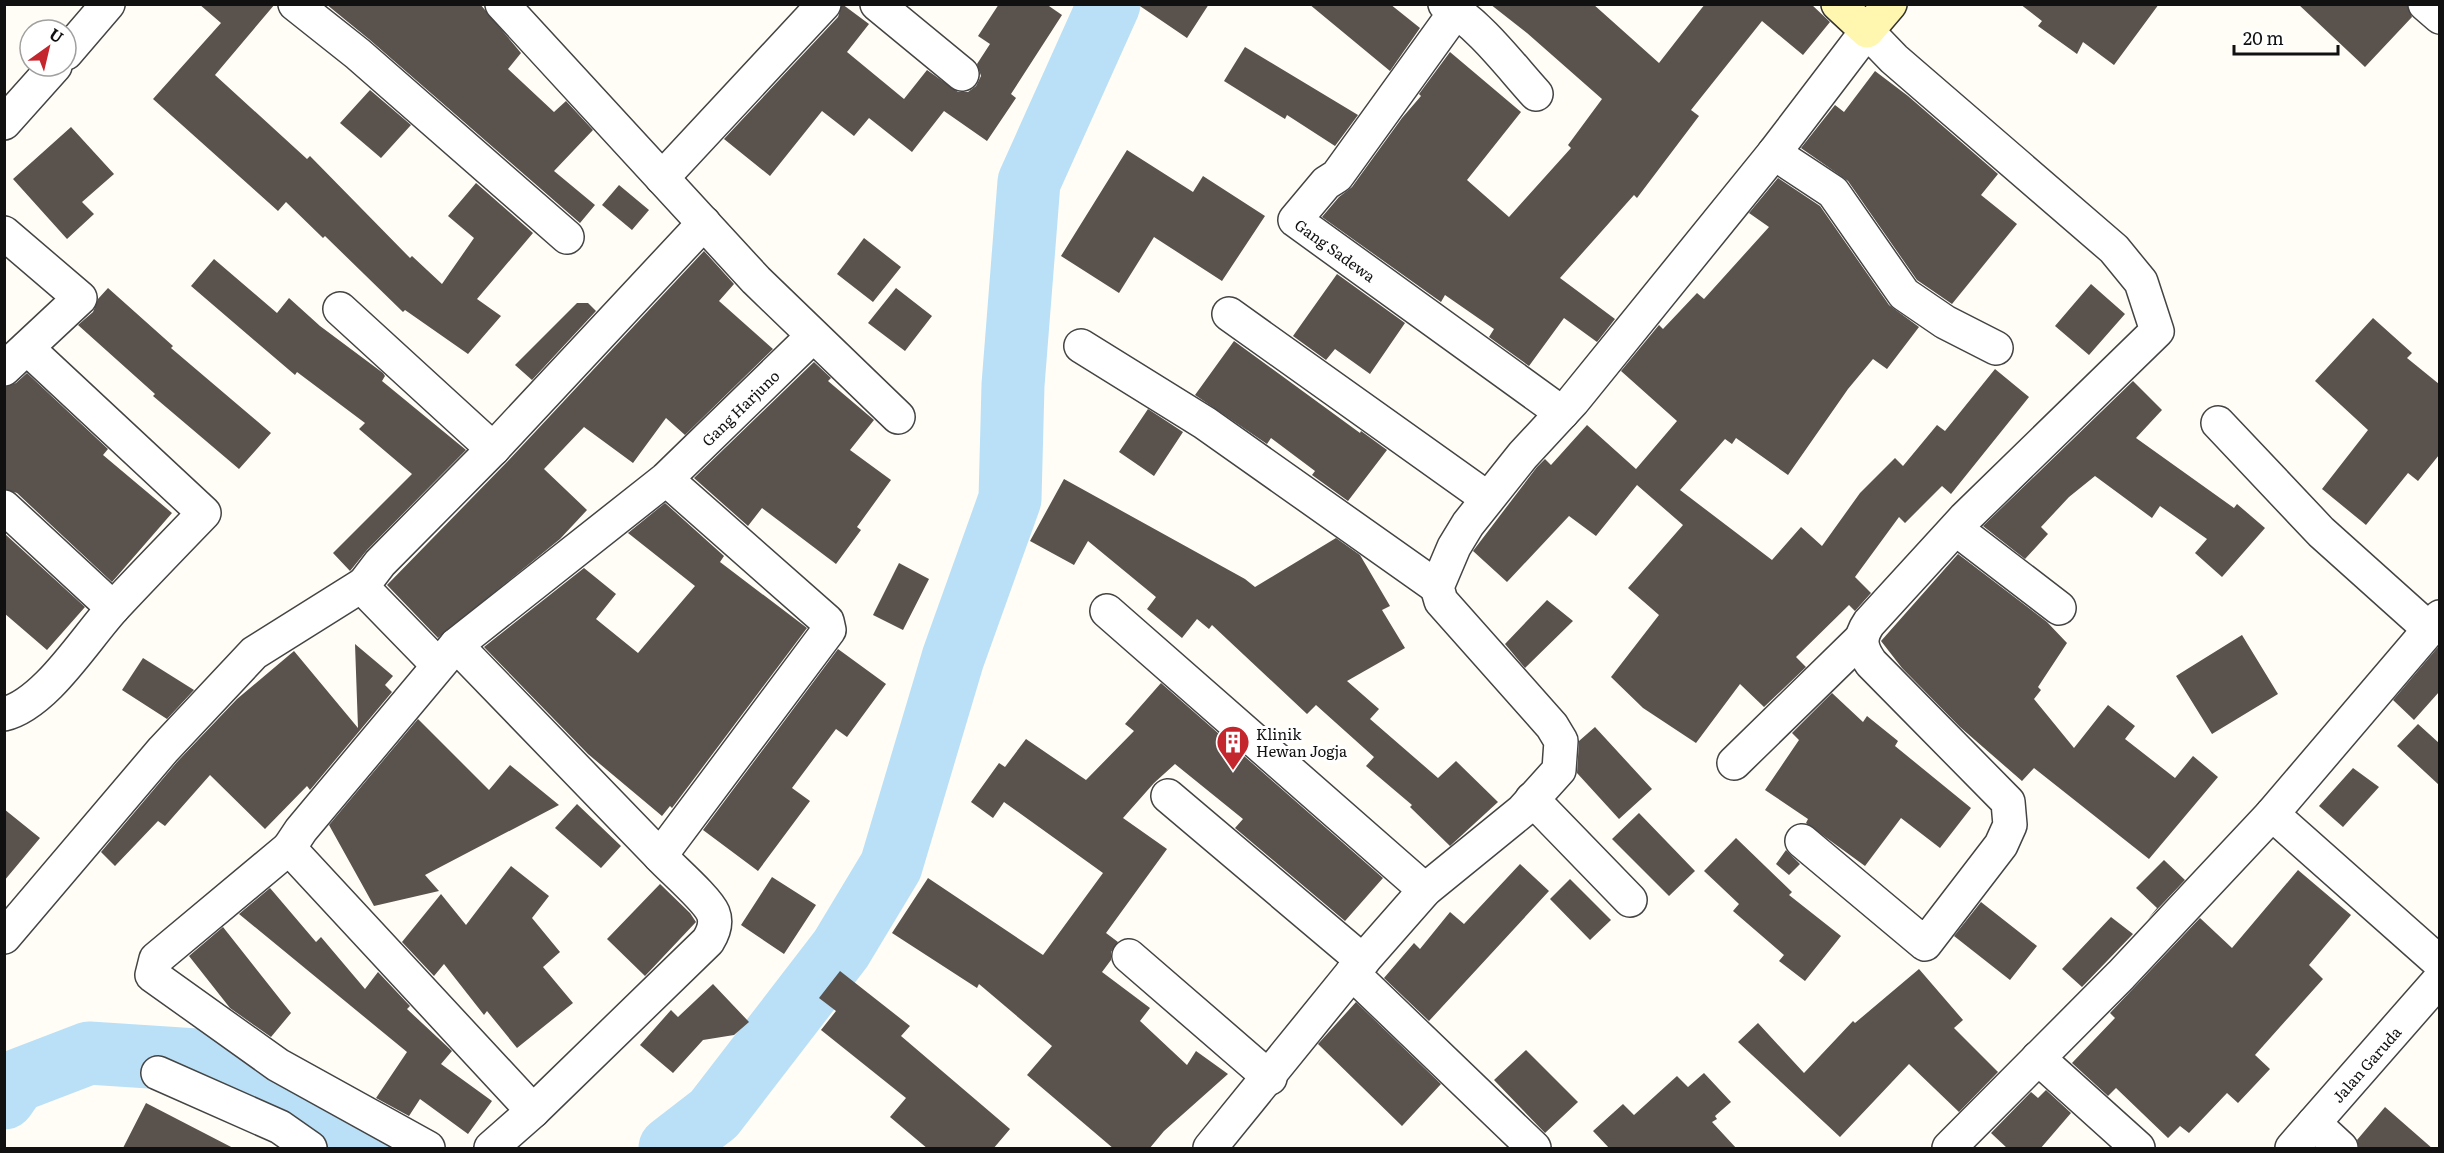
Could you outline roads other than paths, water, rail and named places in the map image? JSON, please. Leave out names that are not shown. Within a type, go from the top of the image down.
[{"type":"main road","points":[[1838,4],[1867,31],[1890,4]]},
{"type":"street","points":[[78,39],[108,4]]},
{"type":"street","points":[[295,4],[358,54],[567,237]]},
{"type":"street","points":[[502,4],[704,223],[812,336],[898,417]]},
{"type":"street","points":[[662,178],[824,4]]},
{"type":"street","points":[[877,4],[962,74]]},
{"type":"street","points":[[2425,4],[2439,17]]},
{"type":"street","points":[[1457,9],[1536,94]]},
{"type":"street","name":"Gang Sadewa","points":[[1457,9],[1337,176],[1326,183],[1295,220],[1562,413]]},
{"type":"street","points":[[1437,587],[1454,547],[1487,498],[1562,413],[1774,153],[1867,31],[1902,66],[2114,249],[2141,282],[2157,331],[1956,528],[1869,623],[1861,639],[1734,763]]},
{"type":"street","points":[[8,114],[43,78]]},
{"type":"street","points":[[1774,153],[1833,192],[1904,294],[1945,322],[1996,348]]},
{"type":"street","points":[[4,938],[163,750],[254,653],[364,584],[380,563],[493,449],[704,223]]},
{"type":"street","points":[[4,233],[80,298],[16,358],[204,513],[113,608],[40,694],[20,708],[4,714]]},
{"type":"street","points":[[340,309],[493,449]]},
{"type":"street","points":[[1229,314],[1487,498]]},
{"type":"street","name":"Gang Harjuno","points":[[428,1149],[278,1065],[152,975],[156,959],[290,848],[301,830],[447,655],[666,479],[812,336]]},
{"type":"street","points":[[1081,346],[1205,423],[1437,587],[1441,601],[1543,713],[1561,741],[1559,770],[1522,811],[1425,890],[1357,967],[1210,1149]]},
{"type":"street","points":[[1949,1149],[2272,814],[2434,622],[2321,532],[2218,423]]},
{"type":"street","points":[[660,856],[829,630],[827,621],[666,479]]},
{"type":"street","points":[[4,507],[113,608]]},
{"type":"street","points":[[1956,528],[2059,608]]},
{"type":"street","points":[[364,584],[364,589],[447,655],[660,856],[709,907],[714,920],[713,933],[691,958],[491,1149]]},
{"type":"street","points":[[1107,611],[1425,890]]},
{"type":"street","points":[[1802,841],[1925,944],[2001,845],[2010,825],[2008,802],[1871,663],[1863,650],[1861,639]]},
{"type":"street","points":[[1168,796],[1357,967],[1534,1148]]},
{"type":"street","points":[[1532,799],[1630,900]]},
{"type":"street","points":[[2272,814],[2439,963]]},
{"type":"street","points":[[290,848],[533,1111]]},
{"type":"street","points":[[1129,956],[1270,1077]]},
{"type":"street","name":"Jalan Garuda","points":[[2292,1149],[2439,979]]},
{"type":"street","points":[[2038,1058],[2138,1149]]},
{"type":"street","points":[[158,1073],[280,1127],[310,1149]]},
{"type":"street","points":[[2314,1123],[2341,1149]]},
{"type":"waterway","points":[[670,1148],[714,1114],[841,949],[891,866],[953,658],[1010,499],[1013,385],[1029,182],[1109,4]]},
{"type":"waterway","points":[[4,1098],[16,1081],[89,1053],[196,1060],[362,1148]]},
{"type":"place","name":"Klinik Hewan Jogja","points":[[1233,771]]}]
